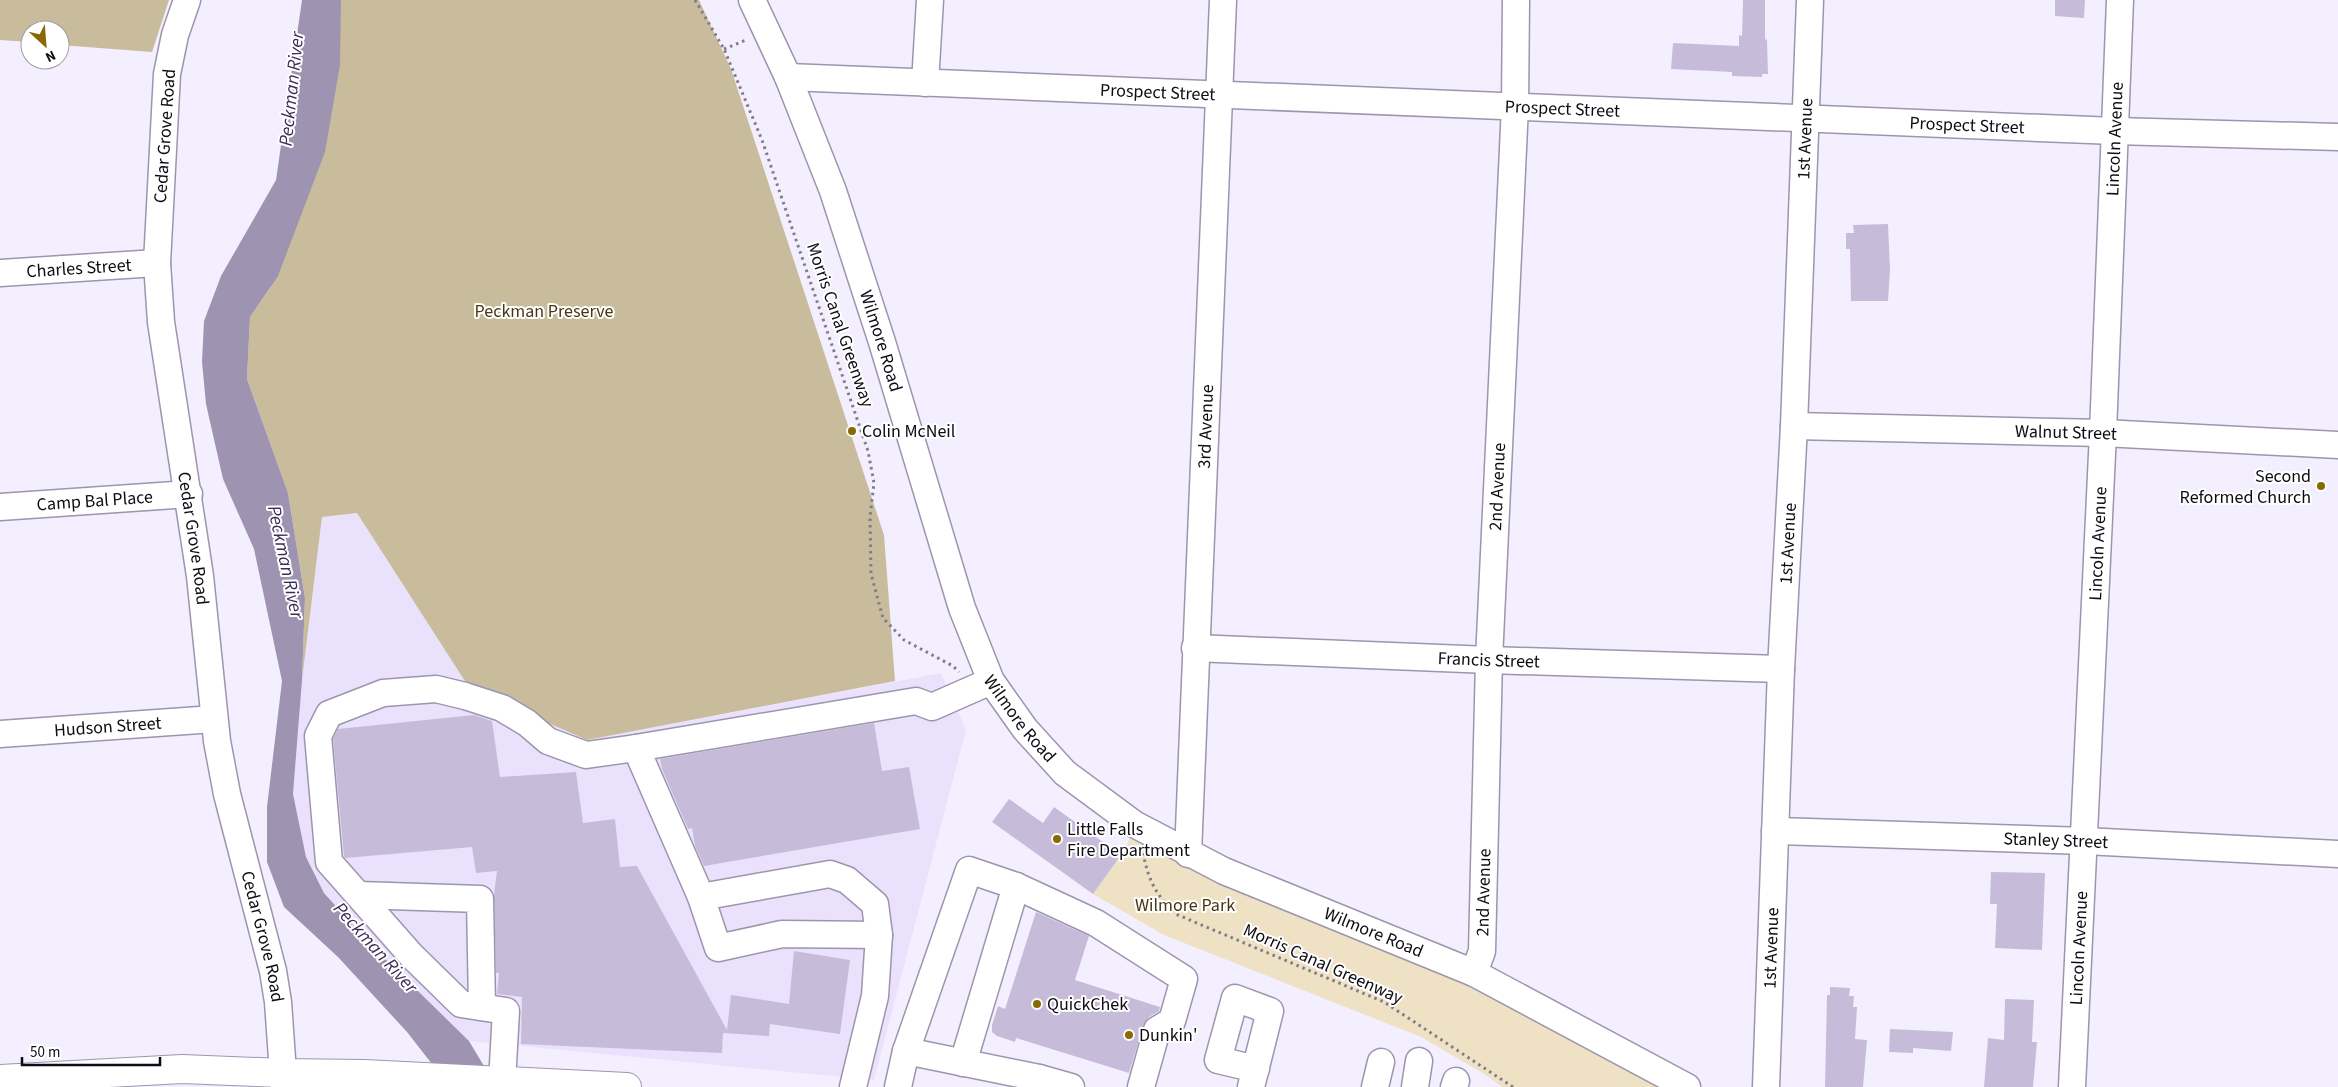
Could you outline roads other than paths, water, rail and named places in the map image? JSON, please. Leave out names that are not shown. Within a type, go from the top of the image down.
[{"type":"main road","points":[[5,1081],[182,1069],[283,1080],[309,1072],[417,1082],[500,1082],[627,1087]]},
{"type":"street","name":"Cedar Grove Road","points":[[187,0],[175,36],[167,74],[157,263],[161,322],[189,494],[200,576],[214,719],[226,794],[273,971],[279,1011],[283,1080]]},
{"type":"street","name":"Wilmore Road","points":[[752,0],[788,78],[833,191],[882,342],[984,684],[1065,773],[1134,824],[1188,854],[1224,871],[1474,973],[1687,1087]]},
{"type":"street","points":[[925,83],[930,0]]},
{"type":"street","name":"3rd Avenue","points":[[1188,854],[1195,648],[1224,0]]},
{"type":"street","name":"2nd Avenue","points":[[1474,973],[1482,951],[1489,660],[1515,106],[1516,0]]},
{"type":"street","name":"1st Avenue","points":[[1766,1087],[1781,669],[1794,426],[1810,0]]},
{"type":"street","name":"Lincoln Avenue","points":[[2072,1087],[2085,841],[2120,0]]},
{"type":"street","name":"Prospect Street","points":[[788,78],[2115,131],[2338,137]]},
{"type":"street","name":"Charles Street","points":[[0,273],[157,263]]},
{"type":"street","name":"Walnut Street","points":[[1794,426],[2103,433],[2338,445]]},
{"type":"street","name":"Camp Bal Place","points":[[0,507],[189,494]]},
{"type":"street","name":"Francis Street","points":[[1195,648],[1781,669]]},
{"type":"street","points":[[500,1082],[506,1011],[461,1004],[411,955],[329,862],[318,736],[329,714],[383,692],[436,689],[502,708],[526,723],[548,741],[586,755],[897,703],[916,701],[932,707],[984,684]]},
{"type":"street","name":"Hudson Street","points":[[0,734],[214,719]]},
{"type":"street","points":[[636,748],[701,897],[718,948],[782,934],[879,936]]},
{"type":"street","name":"Stanley Street","points":[[1775,831],[2085,841],[2338,854]]},
{"type":"street","points":[[898,1087],[906,1051],[970,870],[1016,886],[1096,922],[1184,979],[1172,1021],[1158,1030],[1141,1087]]},
{"type":"street","points":[[701,897],[830,874],[847,880],[876,904],[879,936],[875,996],[853,1087]]},
{"type":"street","points":[[963,1062],[1016,886]]},
{"type":"street","points":[[359,895],[480,899],[482,1007]]},
{"type":"street","points":[[906,1051],[963,1062],[1038,1083],[1071,1087]]},
{"type":"street","points":[[1414,1087],[1419,1061]]},
{"type":"water","name":"Peckman River","points":[[302,0],[341,0],[340,65],[325,152],[278,276],[250,317],[247,379],[288,493],[305,598],[302,680],[293,794],[306,857],[324,893],[372,946],[469,1041],[493,1081],[450,1087],[407,1032],[338,957],[284,907],[267,862],[267,807],[282,681],[254,549],[223,479],[206,404],[202,362],[204,321],[221,276],[276,180]]},
{"type":"place","name":"Colin McNeil","points":[[852,431]]},
{"type":"place","name":"Second Reformed Church","points":[[2321,486]]},
{"type":"place","name":"Little Falls Fire Department","points":[[1057,839]]},
{"type":"place","name":"QuickChek","points":[[1037,1004]]},
{"type":"place","name":"Dunkin'","points":[[1129,1035]]},
{"type":"park label","name":"Peckman Preserve","points":[[544,311]]},
{"type":"park label","name":"Wilmore Park","points":[[1185,905]]}]
